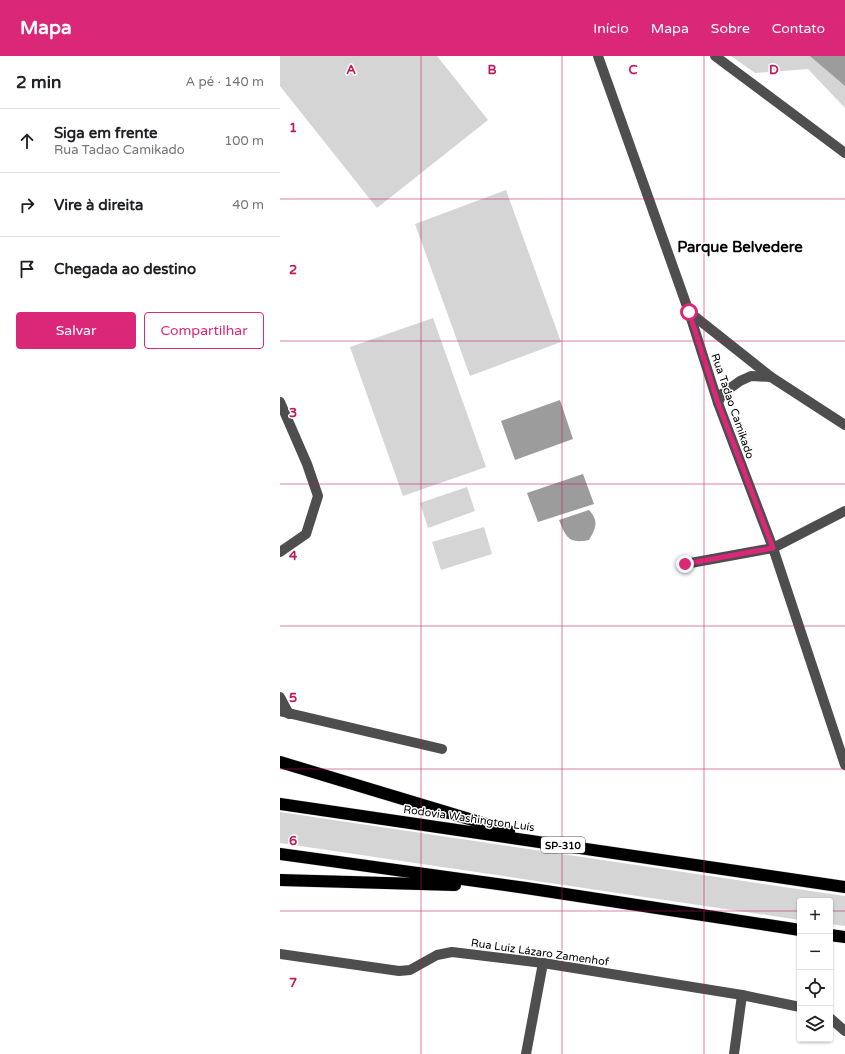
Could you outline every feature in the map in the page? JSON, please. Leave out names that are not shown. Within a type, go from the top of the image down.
[{"type":"highway","points":[[280,762],[547,842]]},
{"type":"highway","name":"Rodovia Washington Luís","points":[[280,804],[547,842],[845,887]]},
{"type":"highway","points":[[280,854],[526,888],[797,930]]},
{"type":"highway","points":[[280,880],[526,888]]},
{"type":"highway","points":[[833,935],[845,937]]},
{"type":"street","name":"Rua Tadao Camikado","points":[[598,56],[689,312],[718,403],[773,548],[845,765]]},
{"type":"street","points":[[715,56],[845,153]]},
{"type":"street","points":[[689,312],[771,377],[845,425]]},
{"type":"street","points":[[718,403],[722,394],[740,381],[751,376],[771,377]]},
{"type":"street","points":[[280,402],[307,464],[318,496],[306,534],[280,552]]},
{"type":"street","points":[[685,564],[773,548],[845,511]]},
{"type":"street","points":[[280,697],[284,712],[442,749]]},
{"type":"street","name":"Rua Luiz Lázaro Zamenhof","points":[[280,954],[399,971],[410,970],[436,954],[452,952],[543,963],[742,995],[797,1006]]},
{"type":"street","points":[[526,1054],[543,963]]},
{"type":"street","points":[[734,1054],[742,995]]},
{"type":"street","points":[[833,1021],[845,1031]]},
{"type":"shaded area","points":[[280,56],[437,56],[488,120],[377,208],[280,86]]},
{"type":"shaded area","points":[[731,56],[845,56],[845,108],[808,69],[755,73]]},
{"type":"shaded area","points":[[810,56],[845,56],[845,86]]},
{"type":"shaded area","points":[[506,190],[561,342],[470,376],[415,224]]},
{"type":"shaded area","points":[[433,318],[486,467],[403,496],[350,347]]},
{"type":"shaded area","points":[[560,400],[573,439],[515,460],[501,421]]},
{"type":"shaded area","points":[[583,474],[594,504],[538,522],[527,493]]},
{"type":"shaded area","points":[[467,487],[475,511],[428,528],[420,503]]},
{"type":"shaded area","points":[[589,510],[595,521],[595,528],[589,540],[577,541],[569,538],[559,520]]},
{"type":"shaded area","points":[[484,527],[492,554],[441,570],[432,542]]},
{"type":"shaded area","points":[[280,812],[845,896],[845,926],[833,924],[833,898],[797,898],[797,920],[280,843]]},
{"type":"district","name":"Parque Belvedere","points":[[740,247]]},
{"type":"route","points":[[685,564],[773,548],[718,403],[689,312]]}]
